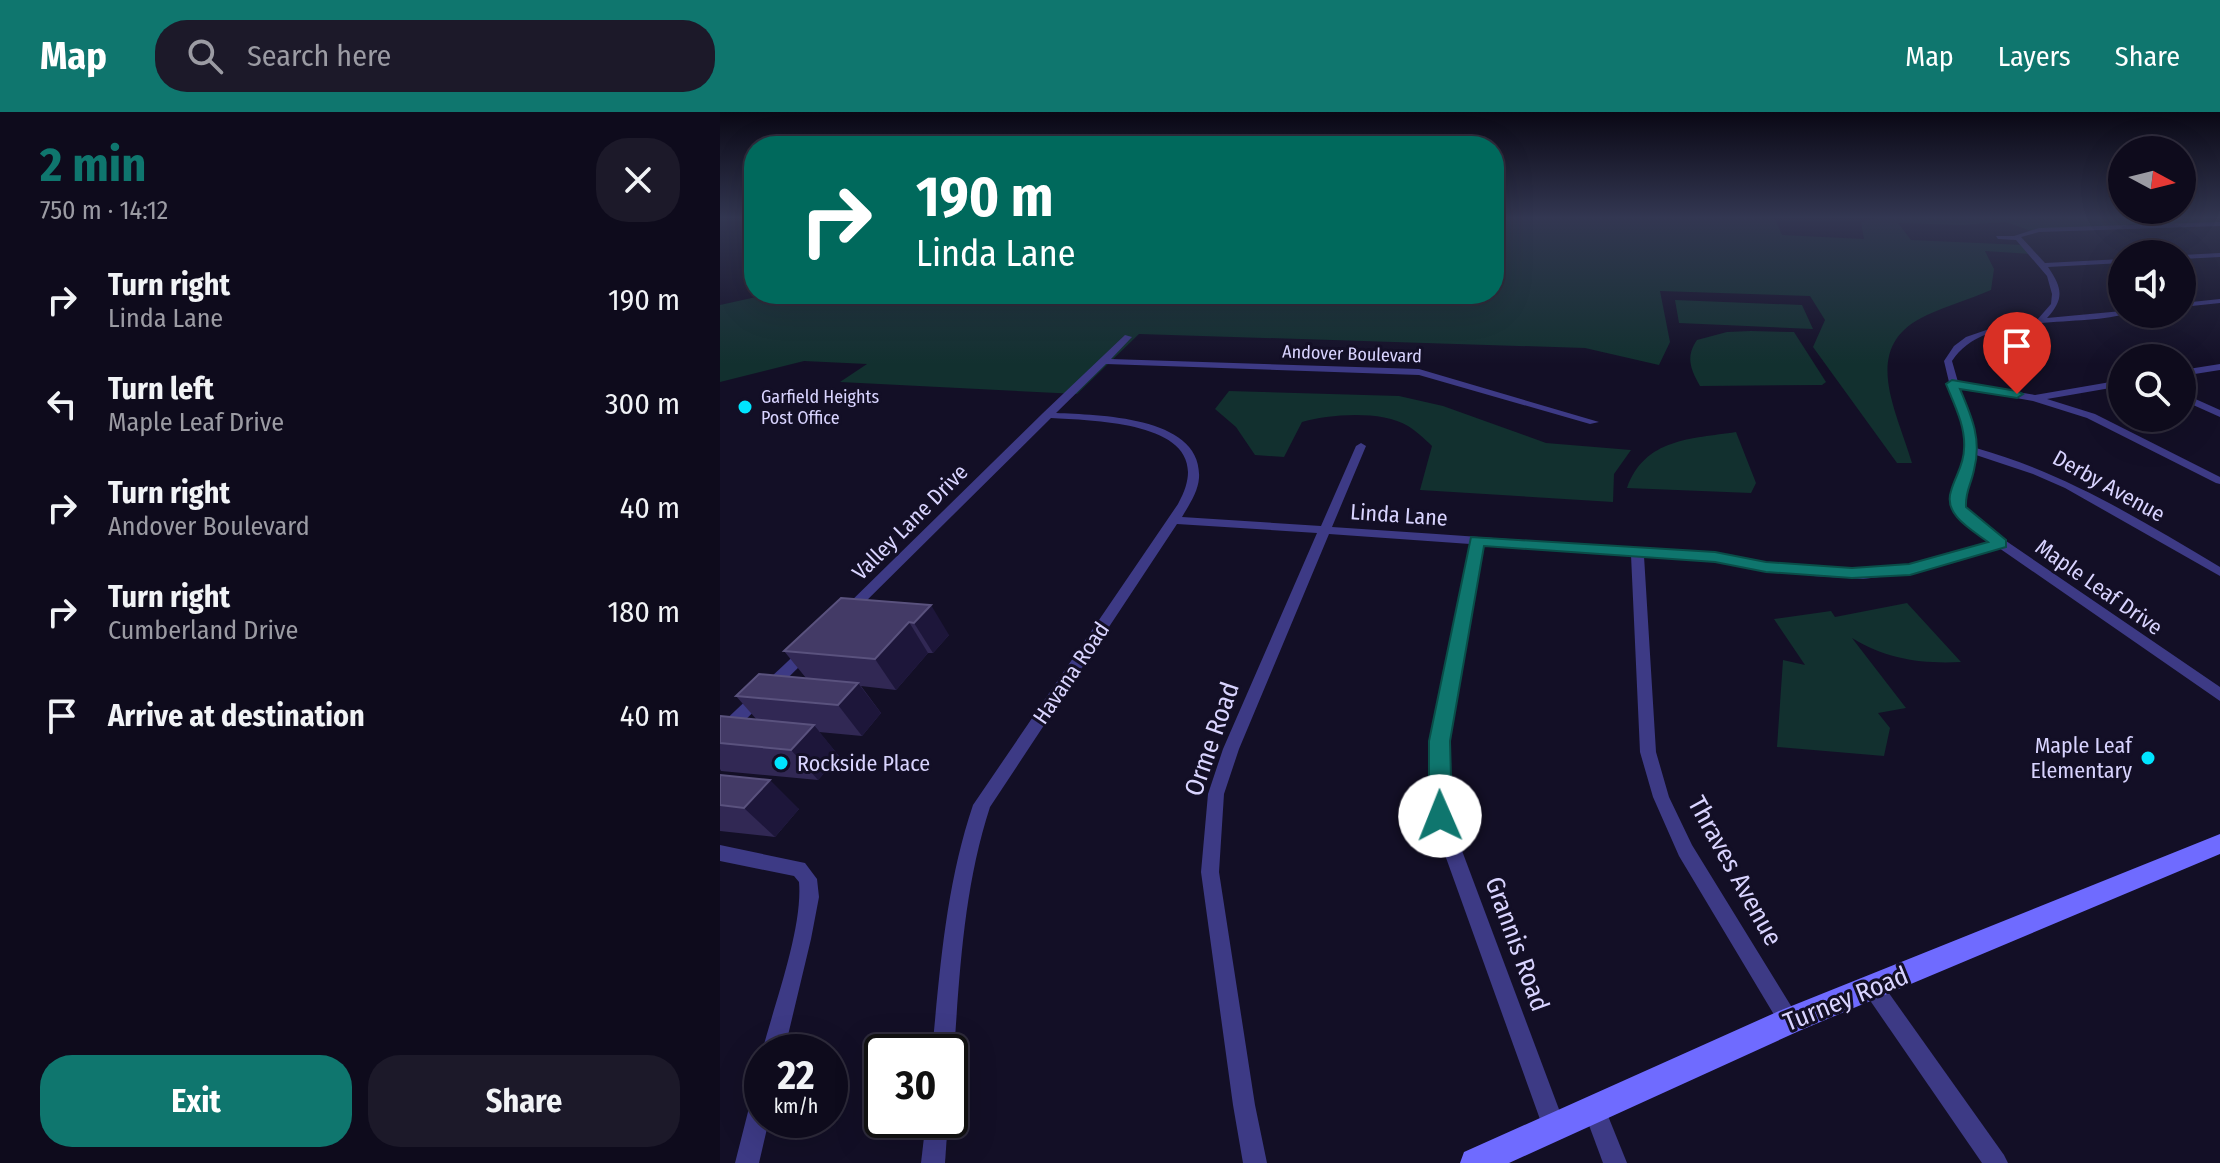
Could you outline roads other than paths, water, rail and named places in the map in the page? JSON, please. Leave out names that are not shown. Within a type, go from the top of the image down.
[{"type":"main road","name":"Turney Road","points":[[1475,1163],[1789,1021],[1874,989],[2220,844]]},
{"type":"street","points":[[2038,323],[2055,304],[2056,289],[2045,266]]},
{"type":"street","points":[[2196,304],[2220,301]]},
{"type":"street","points":[[2203,303],[2220,309]]},
{"type":"street","points":[[2055,304],[2096,316]]},
{"type":"street","points":[[1971,450],[1969,426],[1952,384],[1948,361],[1957,347],[1972,337],[2038,323],[2108,315]]},
{"type":"street","name":"Valley Lane Drive","points":[[841,617],[1128,337]]},
{"type":"street","name":"Andover Boulevard","points":[[1102,361],[1419,372],[1594,422]]},
{"type":"street","points":[[2196,371],[2220,367]]},
{"type":"street","points":[[1952,384],[2035,398],[2091,416],[2220,481]]},
{"type":"street","points":[[2035,398],[2108,385]]},
{"type":"street","points":[[2196,403],[2220,414]]},
{"type":"street","name":"Havana Road","points":[[945,1034],[959,885],[967,843],[982,805],[1174,520],[1191,491],[1195,472],[1192,457],[1181,442],[1145,425],[1046,415]]},
{"type":"street","name":"Orme Road","points":[[1255,1163],[1210,872],[1216,794],[1231,749],[1361,446]]},
{"type":"street","name":"Maple Leaf Drive","points":[[1971,450],[1966,474],[1957,492],[1958,508],[1967,519],[2220,695]]},
{"type":"street","name":"Derby Avenue","points":[[1971,450],[2014,460],[2056,478],[2220,572]]},
{"type":"street","name":"Linda Lane","points":[[1174,520],[1715,557],[1766,567],[1874,574],[1910,569],[2001,543]]},
{"type":"street","name":"Grannis Road","points":[[1477,540],[1439,741],[1440,816],[1554,1128]]},
{"type":"street","name":"Thraves Avenue","points":[[1637,551],[1648,752],[1661,797],[1685,850],[1789,1021]]},
{"type":"street","points":[[720,735],[820,638]]},
{"type":"street","points":[[720,853],[799,869],[806,875],[809,884],[803,925],[777,1034]]},
{"type":"street","points":[[1874,989],[1996,1163]]},
{"type":"street","points":[[1594,1109],[1615,1163]]},
{"type":"street","points":[[747,1163],[753,1138]]},
{"type":"street","points":[[933,1163],[935,1138]]},
{"type":"place","name":"Garfield Heights Post Office","points":[[745,407]]},
{"type":"place","name":"Maple Leaf Elementary","points":[[2148,758]]},
{"type":"place","name":"Rockside Place","points":[[781,763]]}]
